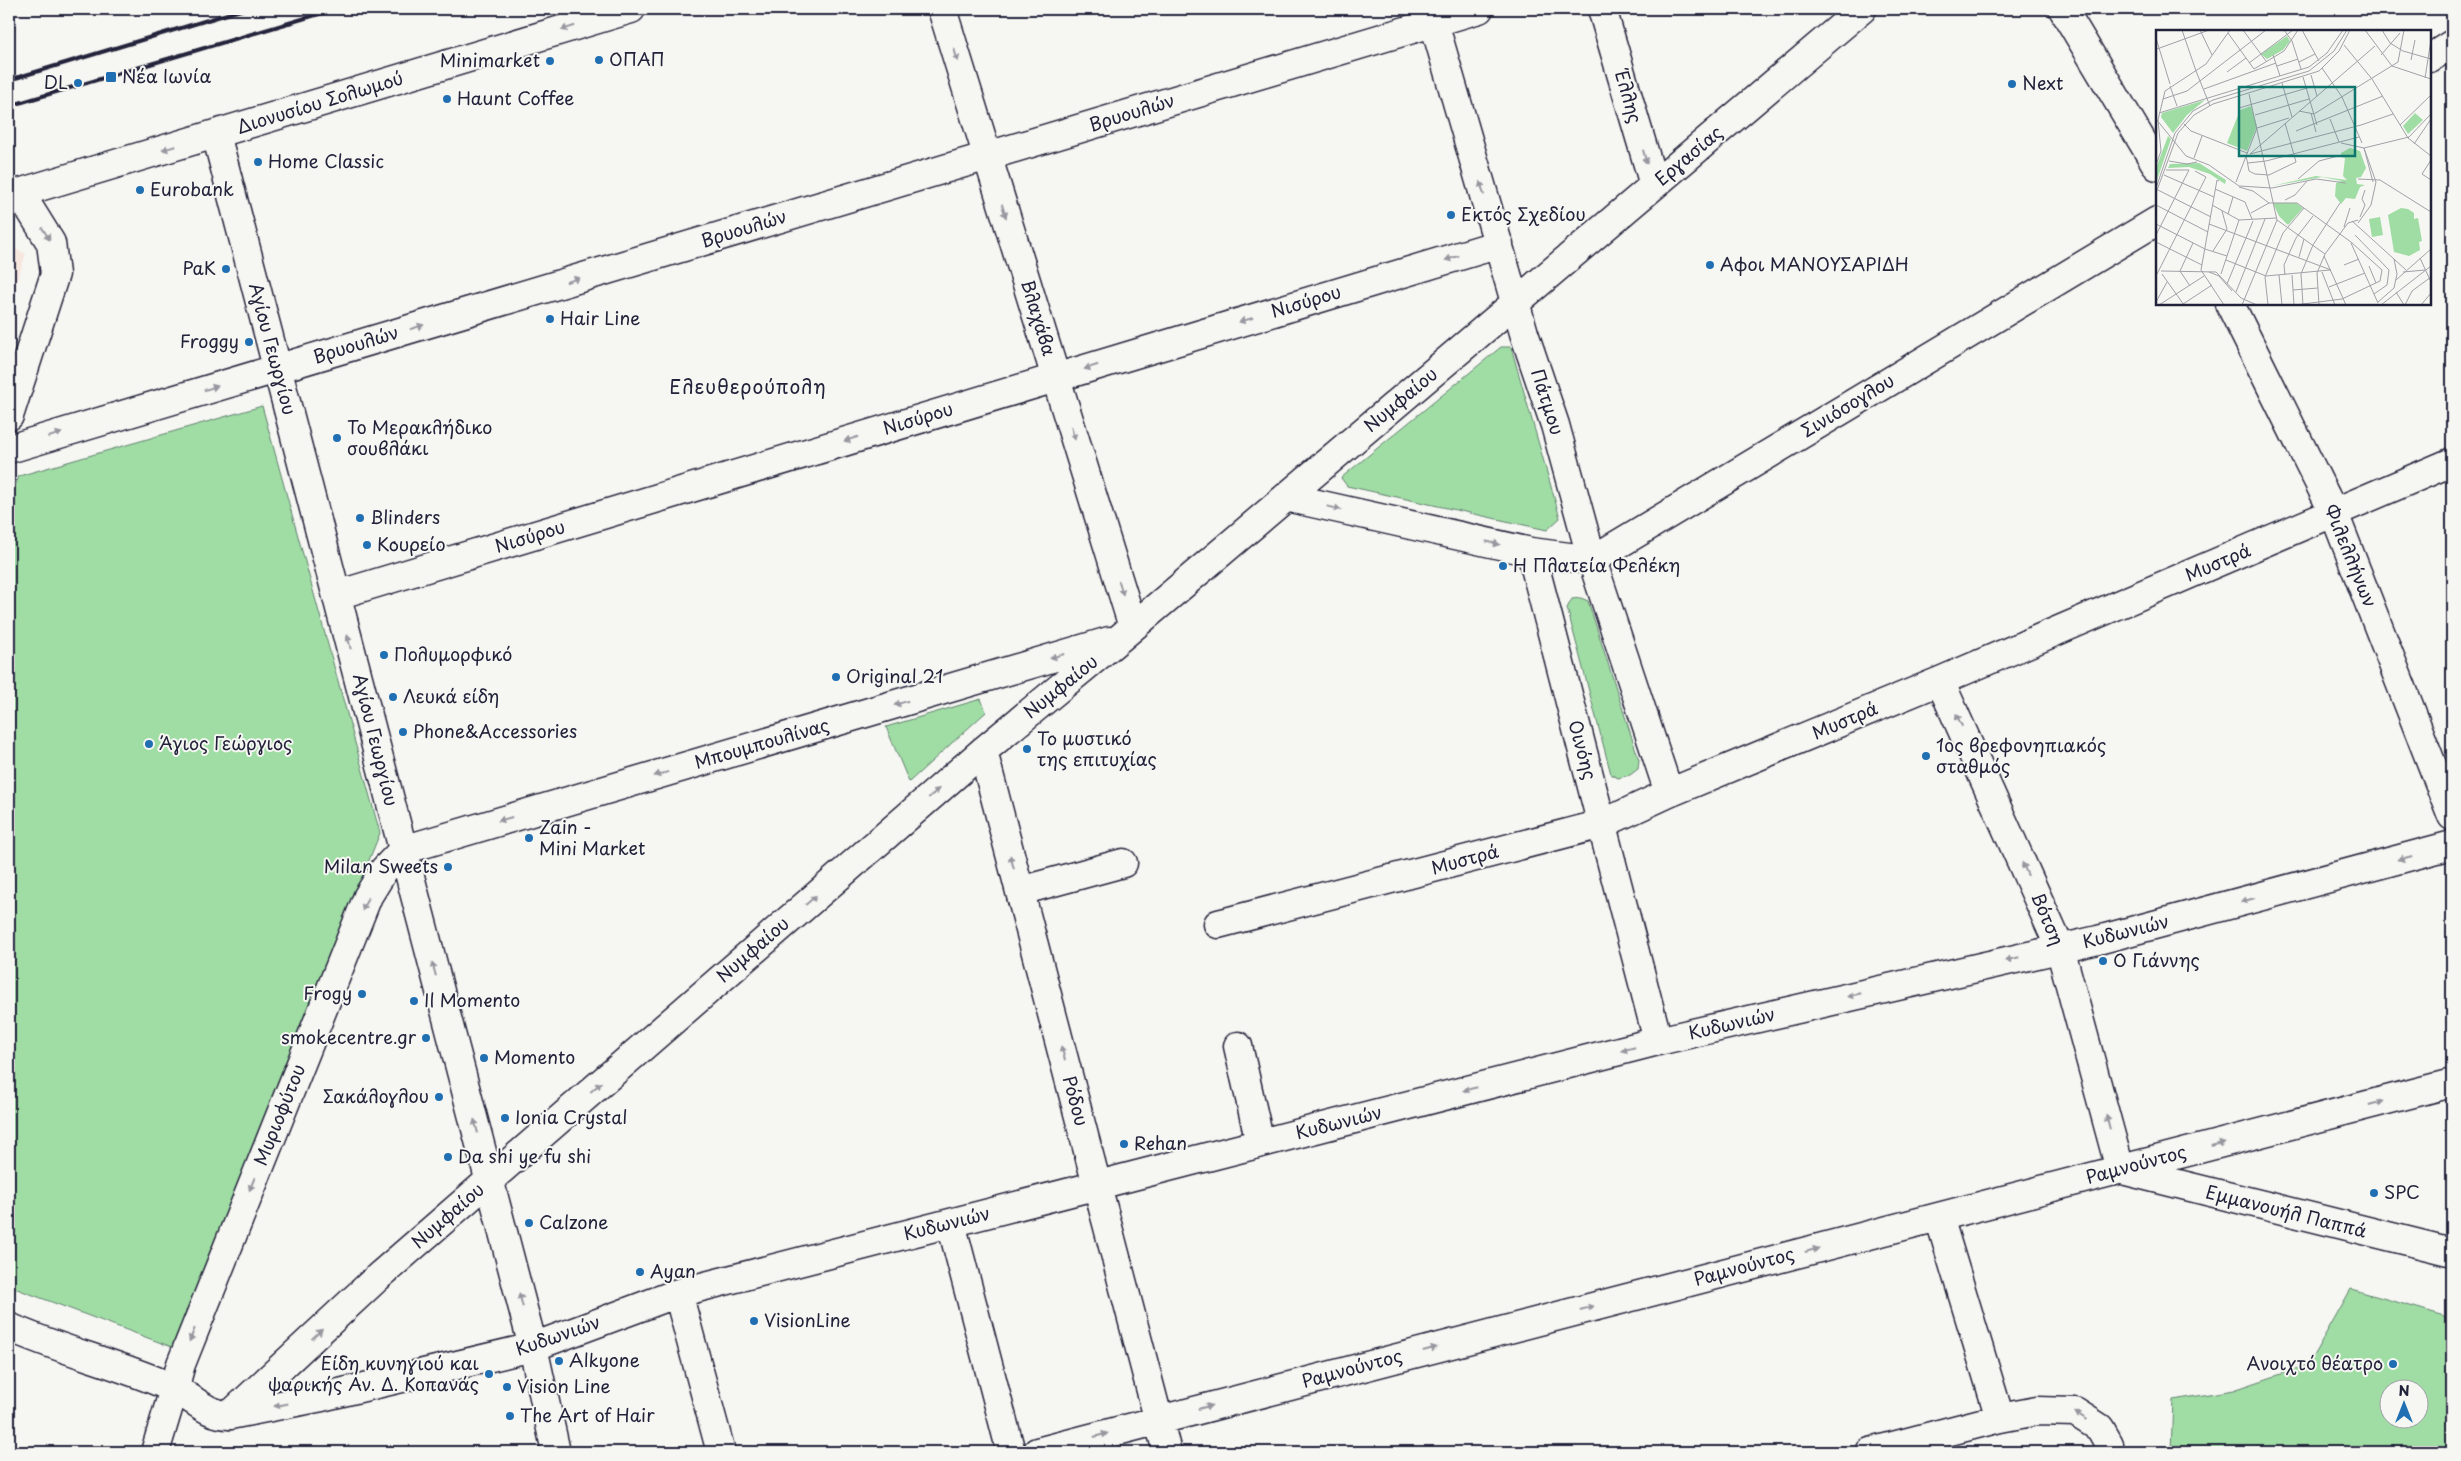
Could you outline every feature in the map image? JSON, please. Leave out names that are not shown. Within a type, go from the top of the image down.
[{"type":"street","name":"Διονυσίου Σολωμού","points":[[14,194],[631,9]]},
{"type":"street","name":"Βλαχάβα","points":[[942,9],[1056,378],[1127,632]]},
{"type":"street","name":"Βρυουλών","points":[[9,449],[988,156],[1432,16],[1479,9]]},
{"type":"street","name":"Έλλης","points":[[1602,9],[1654,185]]},
{"type":"street","name":"Εργασίας","points":[[1516,302],[1862,9]]},
{"type":"street","points":[[2063,9],[2156,164]]},
{"type":"street","name":"Πάτμου","points":[[1432,16],[1516,302],[1555,425],[1592,560],[1669,793]]},
{"type":"street","points":[[2431,57],[2452,44]]},
{"type":"street","name":"Αγίου Γεωργίου","points":[[216,134],[490,1179],[533,1347],[556,1452]]},
{"type":"street","points":[[9,416],[55,274],[52,243],[14,194]]},
{"type":"street","name":"Σινιόσογλου","points":[[1592,560],[2156,222]]},
{"type":"street","name":"Νισύρου","points":[[337,595],[1499,244]]},
{"type":"street","name":"Νυμφαίου","points":[[230,1415],[378,1277],[983,750],[1127,632],[1516,302]]},
{"type":"street","name":"Φιλελλήνων","points":[[2230,305],[2334,513],[2452,816]]},
{"type":"street","name":"Μυστρά","points":[[1218,924],[1602,824],[1669,793],[1940,681],[2452,462]]},
{"type":"street","points":[[1286,497],[1531,552],[1592,560]]},
{"type":"street","name":"Οινόης","points":[[1531,552],[1602,824],[1632,948],[1658,1041]]},
{"type":"street","name":"Μπουμπουλίνας","points":[[403,850],[1127,632]]},
{"type":"street","name":"Βότση","points":[[1940,681],[2060,948],[2120,1170]]},
{"type":"street","name":"Ρόδου","points":[[983,750],[1167,1452]]},
{"type":"street","name":"Κυδωνιών","points":[[230,1415],[322,1397],[533,1347],[678,1293],[1658,1041],[2098,940],[2452,846]]},
{"type":"street","name":"Μυριοφύτου","points":[[154,1452],[181,1364],[368,896],[384,870],[403,850]]},
{"type":"street","points":[[1020,891],[1123,863]]},
{"type":"street","points":[[1238,1046],[1260,1143]]},
{"type":"street","name":"Ραμνούντος","points":[[1037,1452],[2452,1083]]},
{"type":"street","name":"Εμμανουήλ Παππά","points":[[2120,1170],[2452,1252]]},
{"type":"street","points":[[1939,1217],[2000,1418]]},
{"type":"street","points":[[950,1223],[1011,1452]]},
{"type":"street","points":[[678,1293],[721,1452]]},
{"type":"street","points":[[9,1327],[174,1389],[209,1411],[230,1415]]},
{"type":"street","points":[[1870,1452],[2000,1418],[2037,1411],[2075,1412],[2100,1428],[2109,1444],[2108,1452]]},
{"type":"shaded area","points":[[9,246],[26,254],[9,302]]},
{"type":"green space","points":[[1501,347],[1511,347],[1560,518],[1547,530],[1347,486],[1341,478]]},
{"type":"green space","points":[[262,406],[380,833],[172,1347],[9,1286],[9,502],[19,476]]},
{"type":"green space","points":[[1581,598],[1588,601],[1639,760],[1638,769],[1630,775],[1618,778],[1611,774],[1567,608],[1572,599]]},
{"type":"green space","points":[[981,699],[986,712],[909,782],[886,727]]},
{"type":"green space","points":[[2351,1289],[2452,1318],[2452,1452],[2171,1452],[2173,1400],[2234,1390],[2308,1365]]},
{"type":"railway","points":[[9,80],[244,9]]},
{"type":"railway","points":[[9,106],[336,9]]},
{"type":"place","name":"ΟΠΑΠ","points":[[599,60]]},
{"type":"place","name":"Minimarket","points":[[550,61]]},
{"type":"place","name":"Νέα Ιωνία","points":[[111,77]]},
{"type":"place","name":"DL","points":[[78,83]]},
{"type":"place","name":"Next","points":[[2012,84]]},
{"type":"place","name":"Haunt Coffee","points":[[447,99]]},
{"type":"place","name":"Home Classic","points":[[258,162]]},
{"type":"place","name":"Eurobank","points":[[140,190]]},
{"type":"place","name":"Εκτός Σχεδίου","points":[[1451,215]]},
{"type":"place","name":"Αφοι ΜΑΝΟΥΣΑΡΙΔΗ","points":[[1710,265]]},
{"type":"place","name":"PaK","points":[[226,269]]},
{"type":"place","name":"Hair Line","points":[[550,319]]},
{"type":"place","name":"Froggy","points":[[249,342]]},
{"type":"place","name":"Το Μερακλήδικο σουβλάκι","points":[[337,438]]},
{"type":"place","name":"Blinders","points":[[360,518]]},
{"type":"place","name":"Κουρείο","points":[[367,545]]},
{"type":"place","name":"Η Πλατεία Φελέκη","points":[[1503,566]]},
{"type":"place","name":"Πολυμορφικό","points":[[384,655]]},
{"type":"place","name":"Original 21","points":[[836,677]]},
{"type":"place","name":"Λευκά είδη","points":[[393,697]]},
{"type":"place","name":"Phone&Accessories","points":[[403,732]]},
{"type":"place","name":"Άγιος Γεώργιος","points":[[149,744]]},
{"type":"place","name":"Το μυστικό της επιτυχίας","points":[[1027,749]]},
{"type":"place","name":"1ος βρεφονηπιακός σταθμός","points":[[1926,756]]},
{"type":"place","name":"Zain - Mini Market","points":[[529,838]]},
{"type":"place","name":"Milan Sweets","points":[[448,867]]},
{"type":"place","name":"Ο Γιάννης","points":[[2103,961]]},
{"type":"place","name":"Frogy","points":[[362,994]]},
{"type":"place","name":"Il Momento","points":[[414,1001]]},
{"type":"place","name":"smokecentre.gr","points":[[426,1038]]},
{"type":"place","name":"Momento","points":[[484,1058]]},
{"type":"place","name":"Σακάλογλου","points":[[439,1097]]},
{"type":"place","name":"Ionia Crystal","points":[[505,1118]]},
{"type":"place","name":"Rehan","points":[[1124,1144]]},
{"type":"place","name":"Da shi ye fu shi","points":[[448,1157]]},
{"type":"place","name":"SPC","points":[[2374,1193]]},
{"type":"place","name":"Calzone","points":[[529,1223]]},
{"type":"place","name":"Ayan","points":[[640,1272]]},
{"type":"place","name":"VisionLine","points":[[754,1321]]},
{"type":"place","name":"Alkyone","points":[[559,1361]]},
{"type":"place","name":"Ανοιχτό θέατρο","points":[[2393,1364]]},
{"type":"place","name":"Είδη κυνηγιού και ψαρικής Αν. Δ. Κοπανάς","points":[[489,1374]]},
{"type":"place","name":"Vision Line","points":[[507,1387]]},
{"type":"place","name":"The Art of Hair","points":[[510,1416]]},
{"type":"district","name":"Ελευθερούπολη","points":[[748,387]]}]
